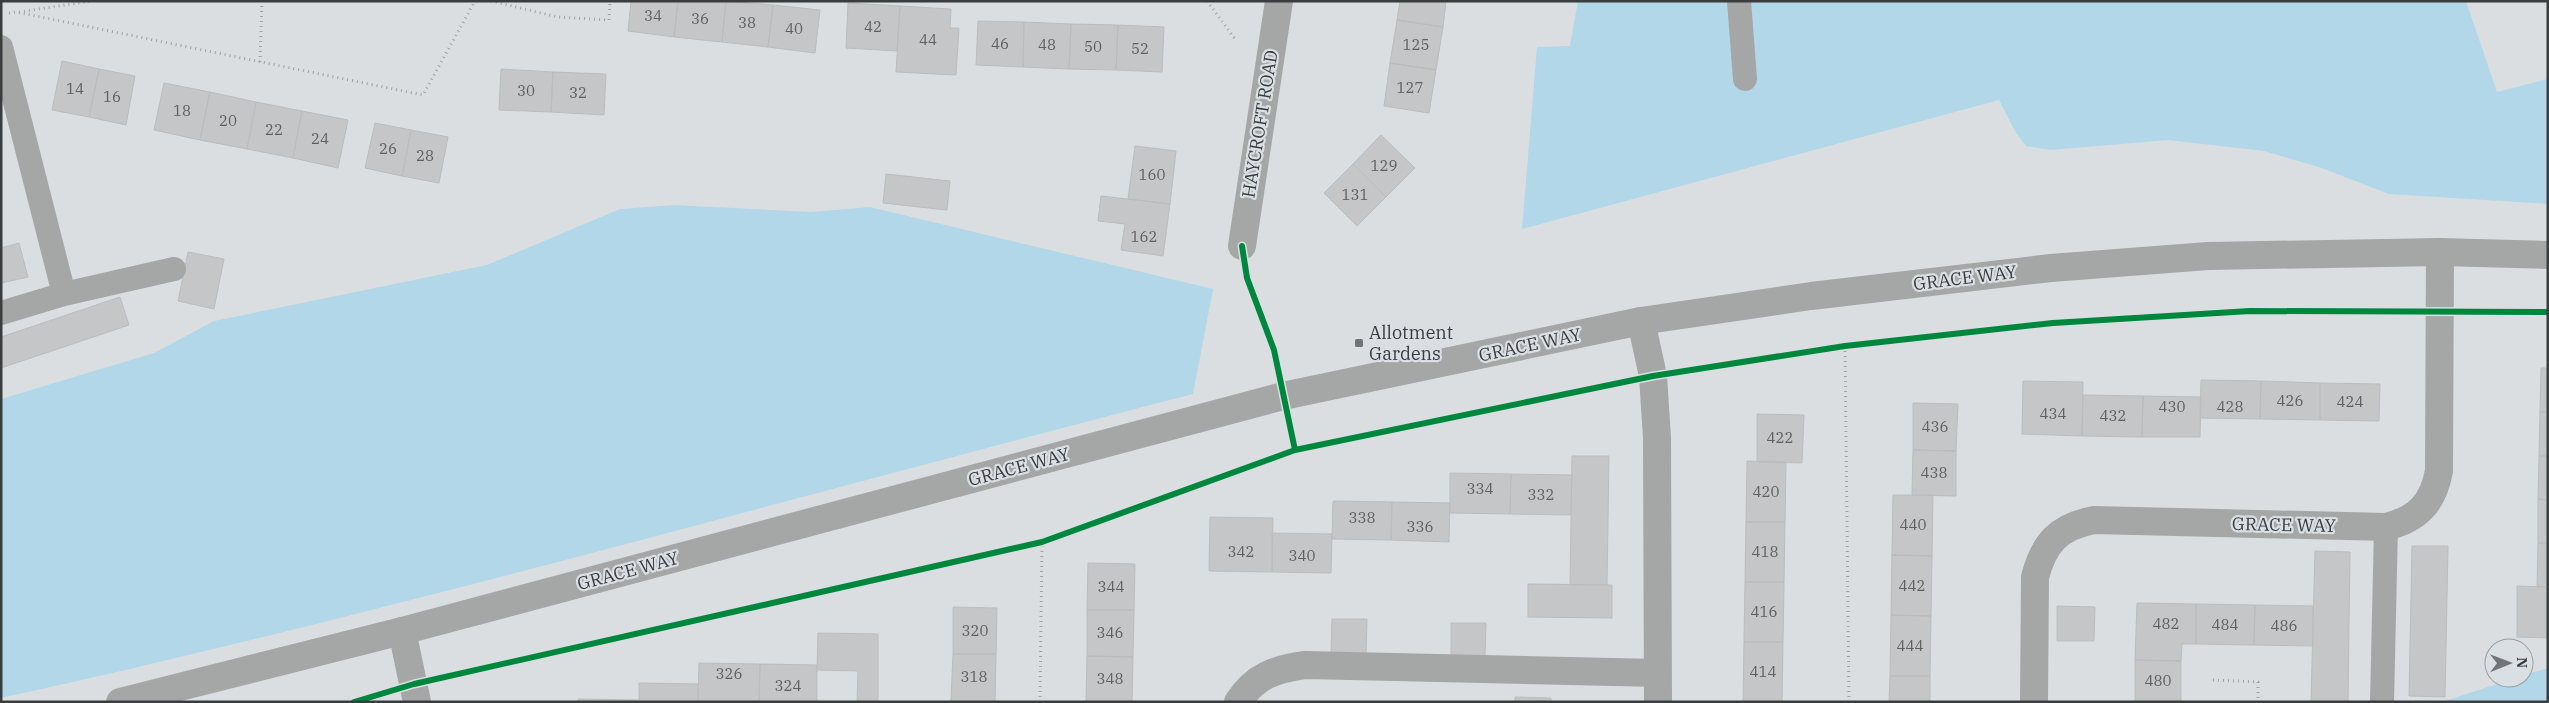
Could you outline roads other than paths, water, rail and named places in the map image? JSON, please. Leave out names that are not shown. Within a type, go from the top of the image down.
[{"type":"street","name":"HAYCROFT ROAD","points":[[1242,246],[1279,1]]},
{"type":"street","name":"GRACE WAY","points":[[120,702],[402,631],[1284,396],[1641,321],[1811,296],[2051,268],[2208,256],[2440,252],[2548,255]]},
{"type":"street","name":"GRACE WAY","points":[[2034,702],[2035,577],[2040,558],[2050,542],[2065,530],[2094,520],[2386,527],[2404,523],[2416,515],[2435,490],[2439,461],[2440,252]]},
{"type":"street","points":[[1641,321],[1653,376],[1657,438],[1658,702]]},
{"type":"street","points":[[402,631],[418,702]]},
{"type":"street","points":[[1238,702],[1255,680],[1270,672],[1305,665],[1658,673]]},
{"type":"lane","points":[[1739,1],[1745,78]]},
{"type":"lane","points":[[1,47],[64,294]]},
{"type":"lane","points":[[1,313],[64,294],[174,269]]},
{"type":"lane","points":[[2382,702],[2386,527]]},
{"type":"place","name":"Allotment Gardens","points":[[1359,343]]}]
